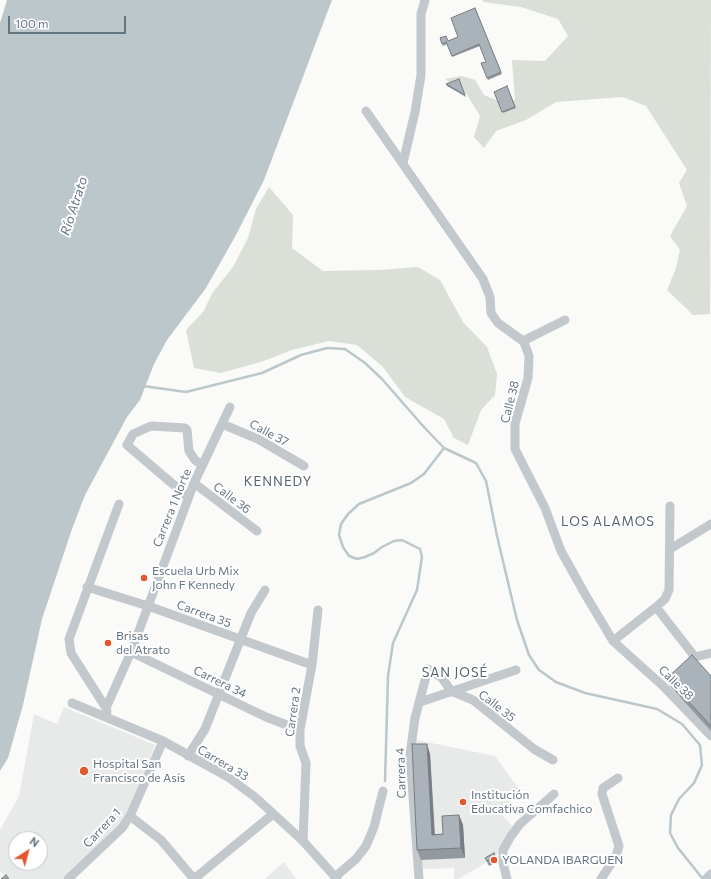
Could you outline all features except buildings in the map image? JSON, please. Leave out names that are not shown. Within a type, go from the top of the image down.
[{"type":"street","points":[[403,163],[415,112],[421,75],[421,14],[425,0]]},
{"type":"street","points":[[366,112],[403,163],[482,279],[490,297],[491,313],[498,323],[523,341],[565,320]]},
{"type":"street","name":"Calle 38","points":[[523,341],[529,356],[528,378],[515,424],[515,449],[545,508],[561,551],[613,641],[666,683],[711,736]]},
{"type":"street","name":"Carrera 1 Norte","points":[[106,708],[131,652],[188,497],[230,407]]},
{"type":"street","name":"Calle 37","points":[[222,424],[258,439],[304,466]]},
{"type":"street","points":[[188,497],[127,445],[133,434],[151,426],[185,428],[187,430],[189,451],[195,460],[202,465]]},
{"type":"street","name":"Calle 36","points":[[194,483],[257,531]]},
{"type":"street","points":[[108,719],[106,708],[71,652],[69,639],[119,504]]},
{"type":"street","points":[[613,641],[665,599],[669,590],[670,506]]},
{"type":"street","points":[[670,549],[711,524]]},
{"type":"street","name":"Carrera 35","points":[[88,587],[148,606],[312,665]]},
{"type":"street","points":[[188,756],[205,729],[251,613],[265,590]]},
{"type":"street","points":[[656,607],[695,657]]},
{"type":"street","name":"Carrera 2","points":[[303,841],[306,763],[300,746],[300,730],[312,665],[318,610]]},
{"type":"street","name":"Carrera 34","points":[[131,652],[266,717],[300,730]]},
{"type":"street","points":[[684,666],[695,657],[711,653]]},
{"type":"street","name":"Calle 35","points":[[428,669],[442,678],[451,691],[473,700],[534,749],[553,760]]},
{"type":"street","name":"Carrera 4","points":[[419,879],[410,755],[415,718],[428,669]]},
{"type":"street","points":[[420,702],[516,670]]},
{"type":"street","name":"Carrera 33","points":[[72,704],[163,741],[228,777],[255,797],[303,841],[336,878]]},
{"type":"street","name":"Carrera 1","points":[[68,879],[122,828],[130,816],[163,741]]},
{"type":"street","points":[[601,879],[616,856],[619,846],[602,794],[604,788],[618,778]]},
{"type":"street","points":[[336,878],[356,859],[366,846],[374,827],[383,791]]},
{"type":"street","points":[[507,879],[503,863],[503,850],[520,824],[554,794]]},
{"type":"street","points":[[130,816],[161,840],[194,879],[273,814]]},
{"type":"street","points":[[706,879],[711,874]]},
{"type":"shaded area","points":[[483,0],[711,0],[710,314],[693,315],[667,290],[676,268],[680,250],[670,236],[687,206],[679,183],[687,170],[646,106],[623,97],[556,102],[526,120],[496,131],[484,148],[474,137],[480,116],[466,93],[445,79],[462,76],[475,80],[484,95],[501,102],[515,100],[512,60],[545,61],[568,36],[558,19],[521,7],[483,2]]},
{"type":"shaded area","points":[[269,187],[293,215],[292,248],[323,271],[379,270],[418,267],[440,280],[463,322],[487,347],[497,374],[495,395],[481,410],[468,445],[454,438],[444,419],[405,397],[383,367],[357,345],[329,341],[292,350],[264,361],[221,373],[194,368],[186,330],[203,312],[213,292],[233,267],[248,238],[256,209]]},
{"type":"shaded area","name":"Hospital San Francisco de Asís","points":[[64,707],[155,745],[130,809],[119,826],[62,879],[7,879],[0,871],[0,830],[19,796],[34,714],[57,724]]},
{"type":"shaded area","name":"Institución Educativa Comfachico","points":[[417,740],[495,756],[521,792],[500,812],[512,826],[496,857],[458,879],[454,879],[454,868],[421,869],[413,754]]},
{"type":"shaded area","points":[[284,862],[296,879],[264,879]]},
{"type":"water","name":"Río Atrato","points":[[7,0],[332,0],[264,180],[236,235],[206,288],[167,340],[154,364],[140,400],[127,417],[85,495],[42,619],[23,705],[8,758],[0,771],[0,23]]},
{"type":"waterway","points":[[143,386],[186,392],[262,373],[301,355],[327,348],[345,349],[365,363],[382,379],[444,448],[476,463],[486,481],[497,536],[517,620],[529,655],[539,670],[556,682],[585,693],[657,709],[682,724],[700,745],[702,765],[694,783],[679,799],[671,815],[670,833],[678,848],[703,879]]},
{"type":"waterway","points":[[385,781],[388,676],[393,643],[417,590],[422,557],[420,549],[402,540],[394,541],[374,553],[357,559],[349,556],[343,547],[339,535],[341,524],[348,514],[359,504],[411,483],[424,474],[444,448]]},
{"type":"place","name":"Escuela Urb Mix John F Kennedy","points":[[144,578]]},
{"type":"place","name":"Brisas del Atrato","points":[[108,643]]},
{"type":"place","name":"Hospital San Francisco de Asís","points":[[84,771]]},
{"type":"place","name":"Institución Educativa Comfachico","points":[[463,802]]},
{"type":"place","name":"YOLANDA IBARGUEN","points":[[494,860]]},
{"type":"district","name":"KENNEDY","points":[[278,482]]},
{"type":"district","name":"LOS ALAMOS","points":[[608,522]]},
{"type":"district","name":"SAN JOSÉ","points":[[455,673]]}]
